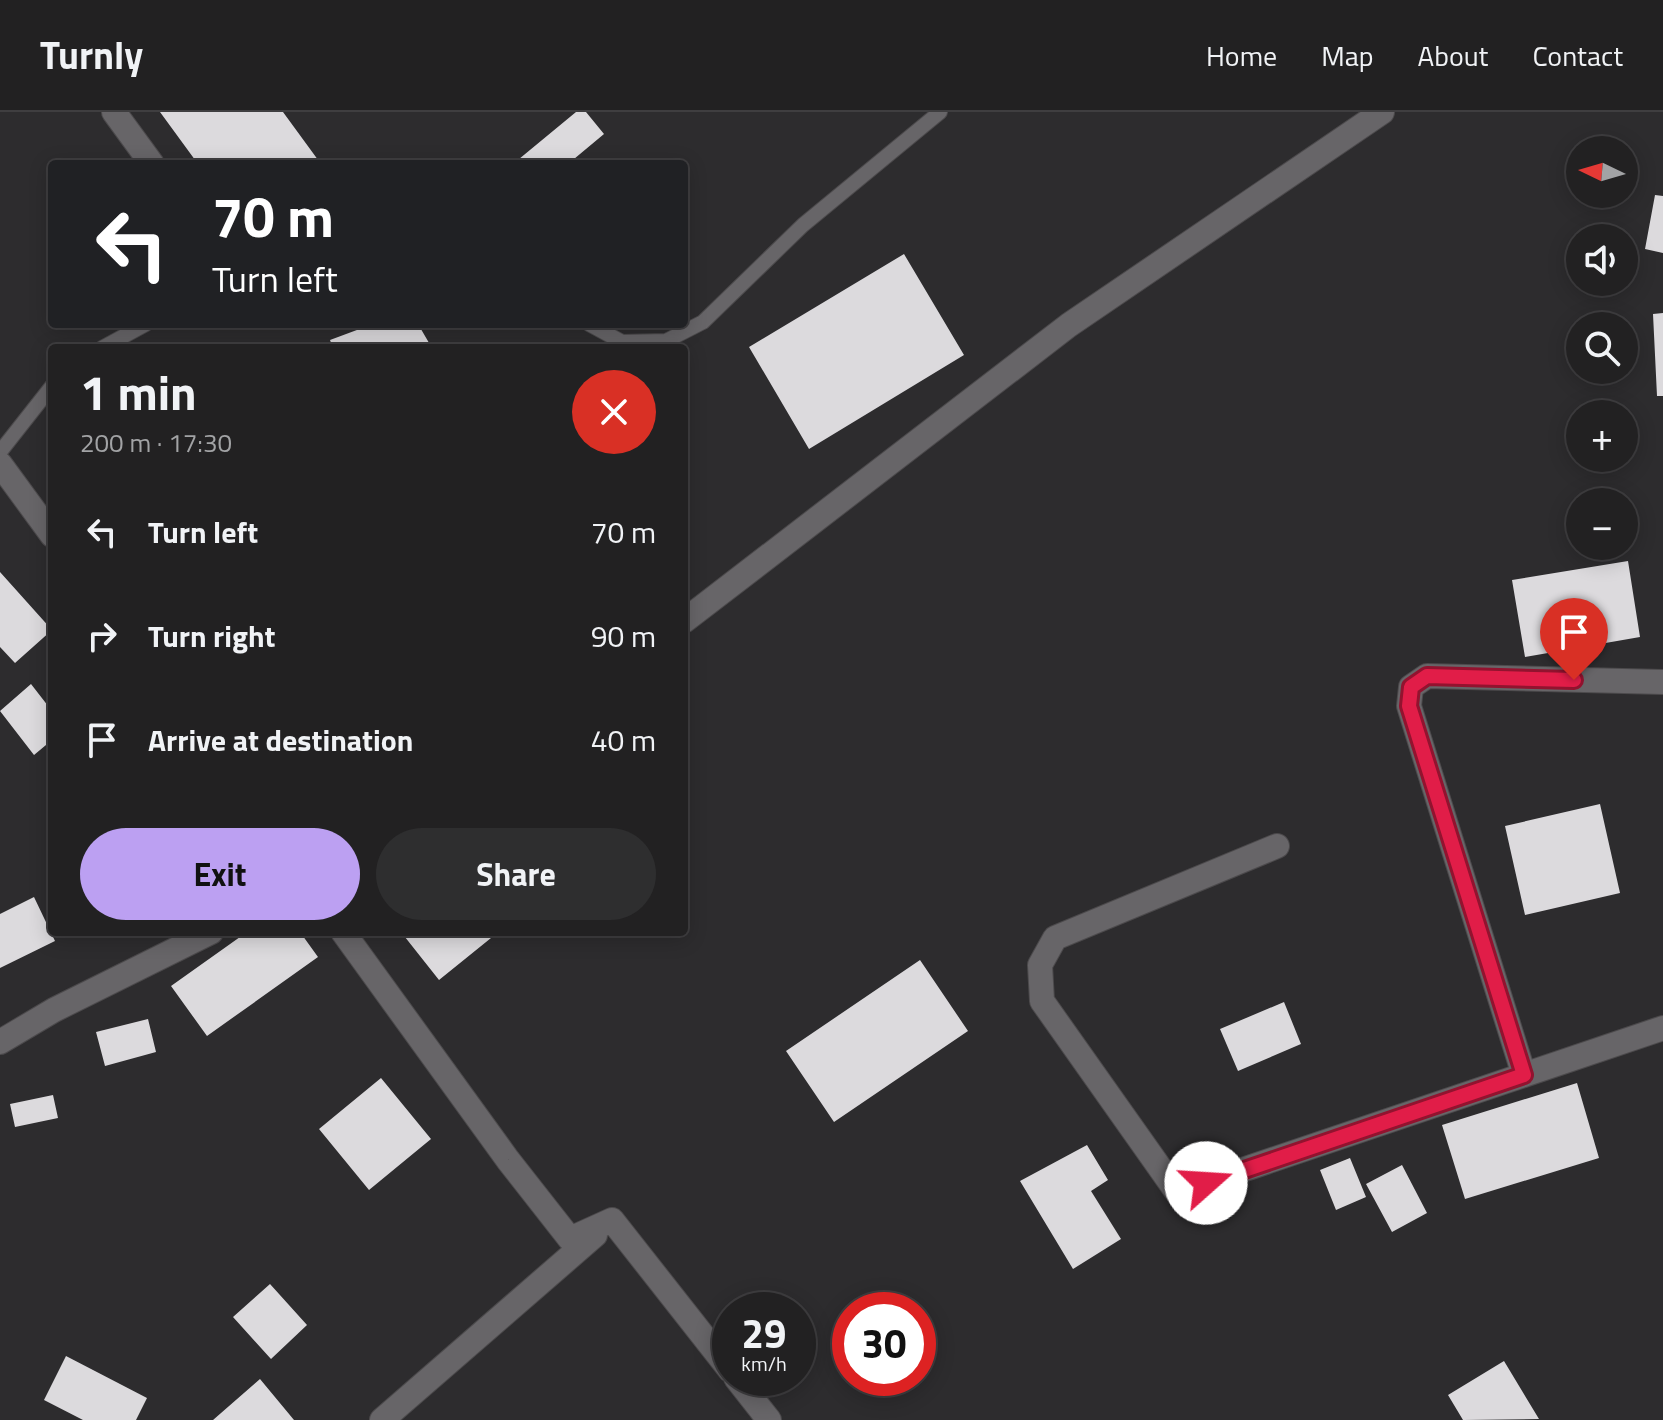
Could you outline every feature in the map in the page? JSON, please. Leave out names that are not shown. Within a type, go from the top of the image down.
[{"type":"street","points":[[114,112],[149,160]]},
{"type":"street","points":[[688,618],[1069,325],[1382,112]]},
{"type":"street","points":[[0,464],[48,530]]},
{"type":"street","points":[[1524,1075],[1409,706],[1411,687],[1427,676],[1663,682]]},
{"type":"street","points":[[1277,846],[1055,938],[1040,965],[1042,1001],[1177,1192],[1663,1028]]},
{"type":"street","points":[[0,1042],[54,1010],[203,936]]},
{"type":"street","points":[[346,936],[508,1160],[570,1239],[612,1220]]},
{"type":"street","points":[[612,1220],[712,1347]]},
{"type":"street","points":[[382,1420],[612,1220]]},
{"type":"street","points":[[750,1396],[769,1420]]},
{"type":"lane","points":[[596,328],[622,342],[666,341],[703,322],[803,225],[940,112]]},
{"type":"lane","points":[[109,344],[139,328]]},
{"type":"lane","points":[[0,452],[48,391]]},
{"type":"building","points":[[160,112],[283,112],[318,160],[195,160]]},
{"type":"building","points":[[576,112],[586,112],[604,134],[573,160],[518,160]]},
{"type":"building","points":[[1655,195],[1663,196],[1663,253],[1645,249]]},
{"type":"building","points":[[904,254],[964,355],[809,449],[749,347]]},
{"type":"building","points":[[1663,313],[1663,396],[1657,396],[1653,314]]},
{"type":"building","points":[[362,328],[420,328],[430,344],[332,344],[330,340]]},
{"type":"building","points":[[1628,561],[1640,637],[1525,657],[1512,580]]},
{"type":"building","points":[[0,572],[48,626],[48,634],[15,663],[0,647]]},
{"type":"building","points":[[31,684],[48,706],[48,743],[34,755],[0,711]]},
{"type":"building","points":[[1600,804],[1620,893],[1525,915],[1505,826]]},
{"type":"building","points":[[34,897],[48,926],[48,936],[53,936],[55,941],[0,968],[0,914]]},
{"type":"building","points":[[241,936],[303,936],[318,957],[207,1036],[171,986]]},
{"type":"building","points":[[404,936],[489,936],[491,938],[439,980]]},
{"type":"building","points":[[920,960],[968,1031],[834,1122],[786,1051]]},
{"type":"building","points":[[1284,1002],[1301,1044],[1238,1071],[1220,1029]]},
{"type":"building","points":[[148,1019],[156,1052],[105,1066],[96,1032]]},
{"type":"building","points":[[381,1078],[431,1139],[369,1190],[319,1129]]},
{"type":"building","points":[[1577,1083],[1599,1158],[1465,1199],[1442,1125]]},
{"type":"building","points":[[53,1095],[58,1118],[15,1127],[10,1104]]},
{"type":"building","points":[[1087,1145],[1108,1180],[1091,1191],[1121,1239],[1073,1269],[1020,1181]]},
{"type":"building","points":[[1350,1158],[1366,1197],[1336,1210],[1320,1170]]},
{"type":"building","points":[[1402,1165],[1427,1213],[1392,1232],[1366,1184]]},
{"type":"building","points":[[270,1284],[307,1325],[271,1359],[233,1317]]},
{"type":"building","points":[[66,1356],[147,1398],[136,1420],[83,1420],[44,1400]]},
{"type":"building","points":[[1504,1361],[1539,1419],[1463,1420],[1448,1395]]},
{"type":"building","points":[[260,1379],[294,1420],[213,1420]]},
{"type":"route","points":[[1206,1183],[1524,1075],[1409,706],[1411,687],[1427,676],[1574,680]]}]
